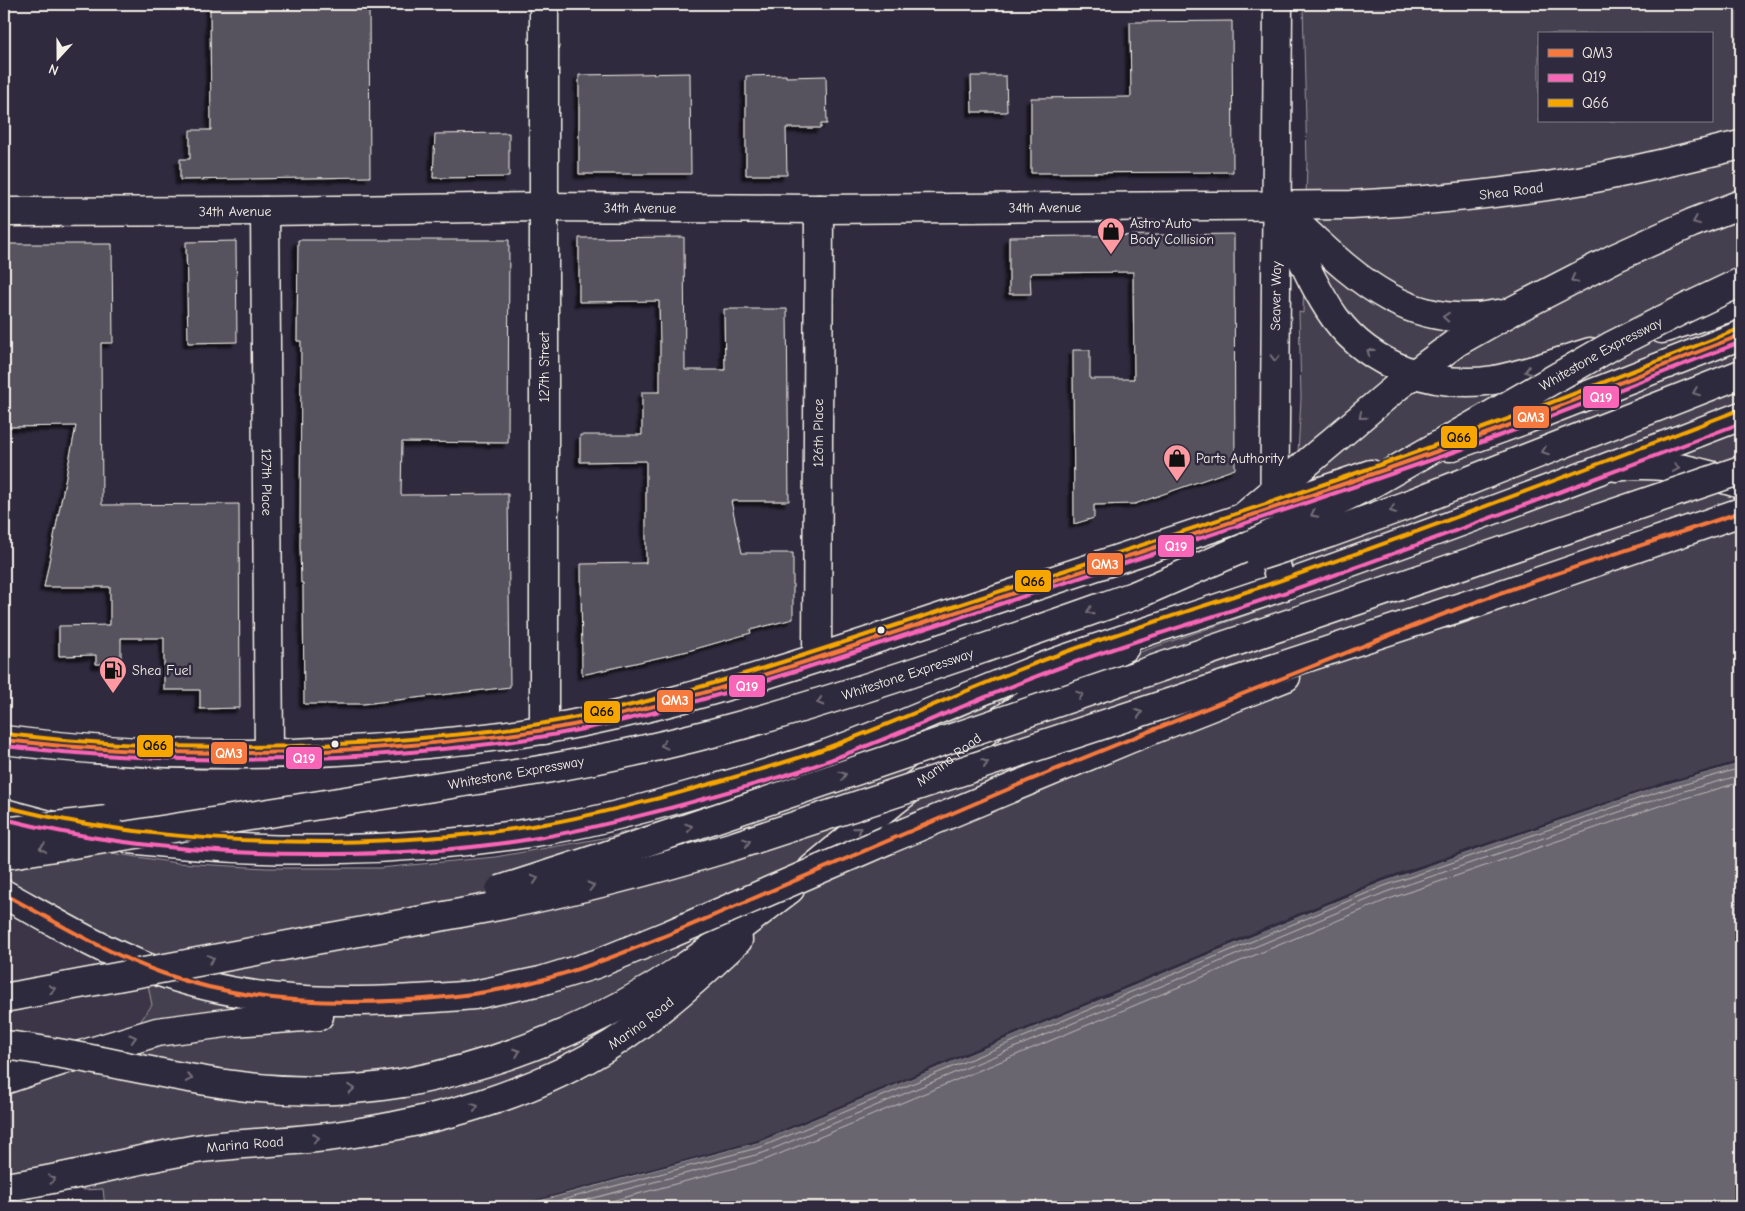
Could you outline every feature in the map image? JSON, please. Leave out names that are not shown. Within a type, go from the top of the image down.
[{"type":"main road","name":"127th Street","points":[[544,4],[544,730]]},
{"type":"main road","name":"Seaver Way","points":[[1278,4],[1274,499],[1275,564],[1279,576],[1286,585]]},
{"type":"main road","name":"Shea Road","points":[[1277,204],[1380,203],[1505,192],[1580,181],[1741,145]]},
{"type":"main road","name":"34th Avenue","points":[[4,212],[544,207],[819,209],[1277,204]]},
{"type":"main road","points":[[1277,204],[1360,279],[1404,306],[1447,317],[1492,316],[1512,311]]},
{"type":"main road","points":[[1277,204],[1319,292],[1340,325],[1377,358],[1413,373],[1440,379],[1468,382],[1507,377],[1741,304]]},
{"type":"main road","points":[[5,740],[133,752],[269,753],[340,751],[402,746],[544,730],[686,698],[765,675],[1242,518],[1274,499],[1413,373],[1457,342],[1512,311],[1617,257],[1692,223],[1741,204]]},
{"type":"main road","name":"126th Place","points":[[817,658],[819,209]]},
{"type":"main road","name":"127th Place","points":[[265,211],[269,753]]},
{"type":"main road","name":"Whitestone Expressway","points":[[4,855],[529,772],[634,752],[763,719],[936,666],[1136,595],[1244,548],[1372,484],[1613,345],[1741,282]]},
{"type":"main road","points":[[1274,499],[1520,422],[1741,335]]},
{"type":"main road","points":[[1136,595],[1367,520],[1741,374]]},
{"type":"main road","points":[[4,814],[108,836],[177,844],[250,847],[406,846],[495,838],[577,824],[656,805],[798,764],[877,735],[1026,673],[1286,585],[1610,468],[1741,416]]},
{"type":"main road","points":[[1610,468],[1628,465],[1662,466],[1741,484]]},
{"type":"main road","points":[[337,936],[459,902],[583,863],[1741,470]]},
{"type":"main road","points":[[4,998],[574,890],[675,864],[1470,604],[1741,512]]},
{"type":"main road","points":[[4,1080],[157,1032],[233,1022],[351,1013],[474,995],[560,976],[633,950],[1122,742],[1470,604]]},
{"type":"main road","name":"Marina Road","points":[[4,1188],[34,1184],[142,1159],[225,1145],[340,1135],[386,1128],[449,1114],[510,1094],[578,1063],[610,1045],[651,1017],[695,981],[790,889],[893,802],[959,750],[1057,683],[1170,624]]},
{"type":"main road","points":[[4,832],[471,781]]},
{"type":"main road","points":[[4,1044],[64,1053],[186,1078],[241,1086],[329,1090],[359,1089],[403,1083],[482,1064],[574,1029],[615,1008],[683,968],[790,889]]},
{"type":"main road","points":[[4,894],[128,960],[173,977],[220,990],[306,1001],[378,1001],[474,995]]},
{"type":"shaded area","points":[[1303,4],[1741,4],[1741,763],[1660,786],[1382,882],[759,1142],[517,1207],[105,1207],[103,1189],[83,1190],[86,1183],[102,1178],[98,1154],[37,1169],[4,1173],[4,1095],[142,1047],[137,1026],[152,1005],[147,980],[127,945],[4,879],[4,834],[177,863],[267,868],[380,868],[495,857],[609,837],[884,754],[979,708],[1290,600],[1301,398],[1299,312],[1303,313],[1307,162]]},
{"type":"shaded area","points":[[4,911],[107,966],[147,980],[152,1005],[137,1026],[4,1070]]},
{"type":"water","points":[[1741,763],[1741,1207],[517,1207],[759,1142],[1382,882],[1660,786]]},
{"type":"pier","points":[[1741,760],[1741,763],[1660,786],[1382,882],[759,1142],[514,1207],[758,1140],[1381,879],[1659,784]]},
{"type":"building","points":[[210,4],[369,4],[370,177],[180,180],[180,159],[190,159],[190,130],[211,130]]},
{"type":"building","points":[[1232,21],[1233,172],[1031,173],[1031,98],[1131,97],[1130,22]]},
{"type":"building","points":[[690,73],[691,174],[579,174],[579,75]]},
{"type":"building","points":[[786,75],[786,77],[826,76],[827,124],[821,124],[821,128],[786,128],[787,175],[746,175],[746,76]]},
{"type":"building","points":[[971,76],[1006,76],[1007,112],[972,112]]},
{"type":"building","points":[[509,133],[509,177],[433,178],[435,134]]},
{"type":"building","points":[[1234,234],[1235,469],[1135,504],[1094,505],[1094,518],[1074,524],[1073,350],[1090,350],[1090,379],[1134,379],[1133,272],[1033,273],[1030,274],[1031,294],[1009,294],[1009,237]]},
{"type":"building","points":[[684,237],[685,370],[725,370],[724,309],[787,309],[789,501],[731,501],[742,553],[793,553],[793,619],[750,630],[751,633],[688,651],[582,675],[581,564],[646,563],[646,461],[580,462],[580,435],[642,435],[642,392],[660,392],[660,343],[659,301],[579,302],[579,238]]},
{"type":"building","points":[[298,240],[509,240],[508,443],[402,442],[401,495],[508,494],[510,687],[363,704],[304,704],[303,583],[301,583],[300,546],[301,341],[297,341]]},
{"type":"building","points":[[236,241],[237,342],[188,343],[186,242]]},
{"type":"building","points":[[4,244],[112,244],[113,343],[101,343],[102,505],[239,504],[240,708],[200,709],[200,690],[164,690],[164,638],[121,638],[121,664],[96,664],[96,655],[59,656],[59,626],[110,625],[110,587],[44,587],[76,426],[4,427]]},
{"type":"transit line","name":"Q66","points":[[5,734],[157,746],[309,746],[492,731],[552,722],[645,702],[789,660],[1386,463],[1494,424],[1739,329]]},
{"type":"transit line","name":"QM3","points":[[4,740],[157,752],[309,752],[492,737],[553,729],[610,717],[718,689],[789,667],[1278,506],[1496,430],[1741,335]]},
{"type":"transit line","name":"Q19","points":[[4,746],[106,755],[207,760],[360,756],[492,744],[553,735],[646,715],[789,673],[1282,511],[1527,426],[1741,342]]},
{"type":"transit line","name":"Q66","points":[[6,807],[86,824],[166,835],[289,842],[382,841],[434,838],[512,829],[588,815],[671,795],[801,757],[1030,665],[1401,538],[1739,410]]},
{"type":"transit line","name":"Q19","points":[[4,819],[84,836],[165,847],[288,854],[355,854],[459,848],[511,842],[587,828],[670,808],[802,770],[868,746],[1064,666],[1346,571],[1741,423]]},
{"type":"transit line","name":"QM3","points":[[4,894],[81,936],[141,965],[196,984],[232,992],[307,1001],[345,1002],[420,999],[493,991],[565,973],[635,948],[1049,772],[1429,620],[1536,580],[1741,512]]},
{"type":"place","name":"Astro Auto Body Collision","points":[[1111,255]]},
{"type":"place","name":"Parts Authority","points":[[1177,482]]},
{"type":"place","name":"Shea Fuel","points":[[113,694]]}]
